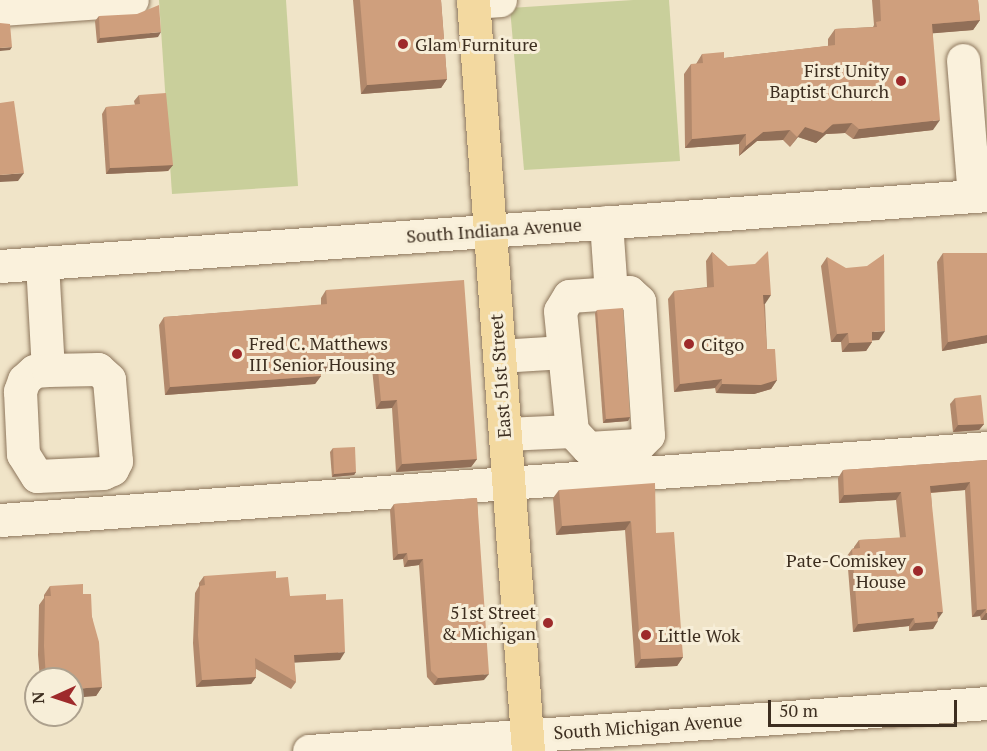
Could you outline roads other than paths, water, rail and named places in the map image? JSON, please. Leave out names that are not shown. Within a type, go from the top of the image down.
[{"type":"main road","name":"East 51st Street","points":[[482,1],[490,231],[528,743]]},
{"type":"street","points":[[0,9],[132,0]]},
{"type":"street","points":[[963,60],[980,195]]},
{"type":"street","name":"South Indiana Avenue","points":[[0,266],[980,195]]},
{"type":"street","points":[[606,222],[610,294]]},
{"type":"street","points":[[42,263],[48,370]]},
{"type":"street","points":[[628,292],[639,301],[648,435],[638,445],[588,448],[572,431],[560,311],[569,296],[610,294],[628,292]]},
{"type":"street","points":[[499,356],[564,352]]},
{"type":"street","points":[[504,434],[572,431]]},
{"type":"street","points":[[0,520],[508,481],[987,448]]},
{"type":"street","name":"South Michigan Avenue","points":[[309,751],[528,743],[987,703]]},
{"type":"place","name":"Glam Furniture","points":[[403,44]]},
{"type":"place","name":"First Unity Baptist Church","points":[[901,81]]},
{"type":"place","name":"Citgo","points":[[689,344]]},
{"type":"place","name":"Fred C. Matthews III Senior Housing","points":[[237,354]]},
{"type":"place","name":"Pate-Comiskey House","points":[[918,571]]},
{"type":"place","name":"51st Street & Michigan","points":[[548,623]]},
{"type":"place","name":"Little Wok","points":[[646,635]]}]
